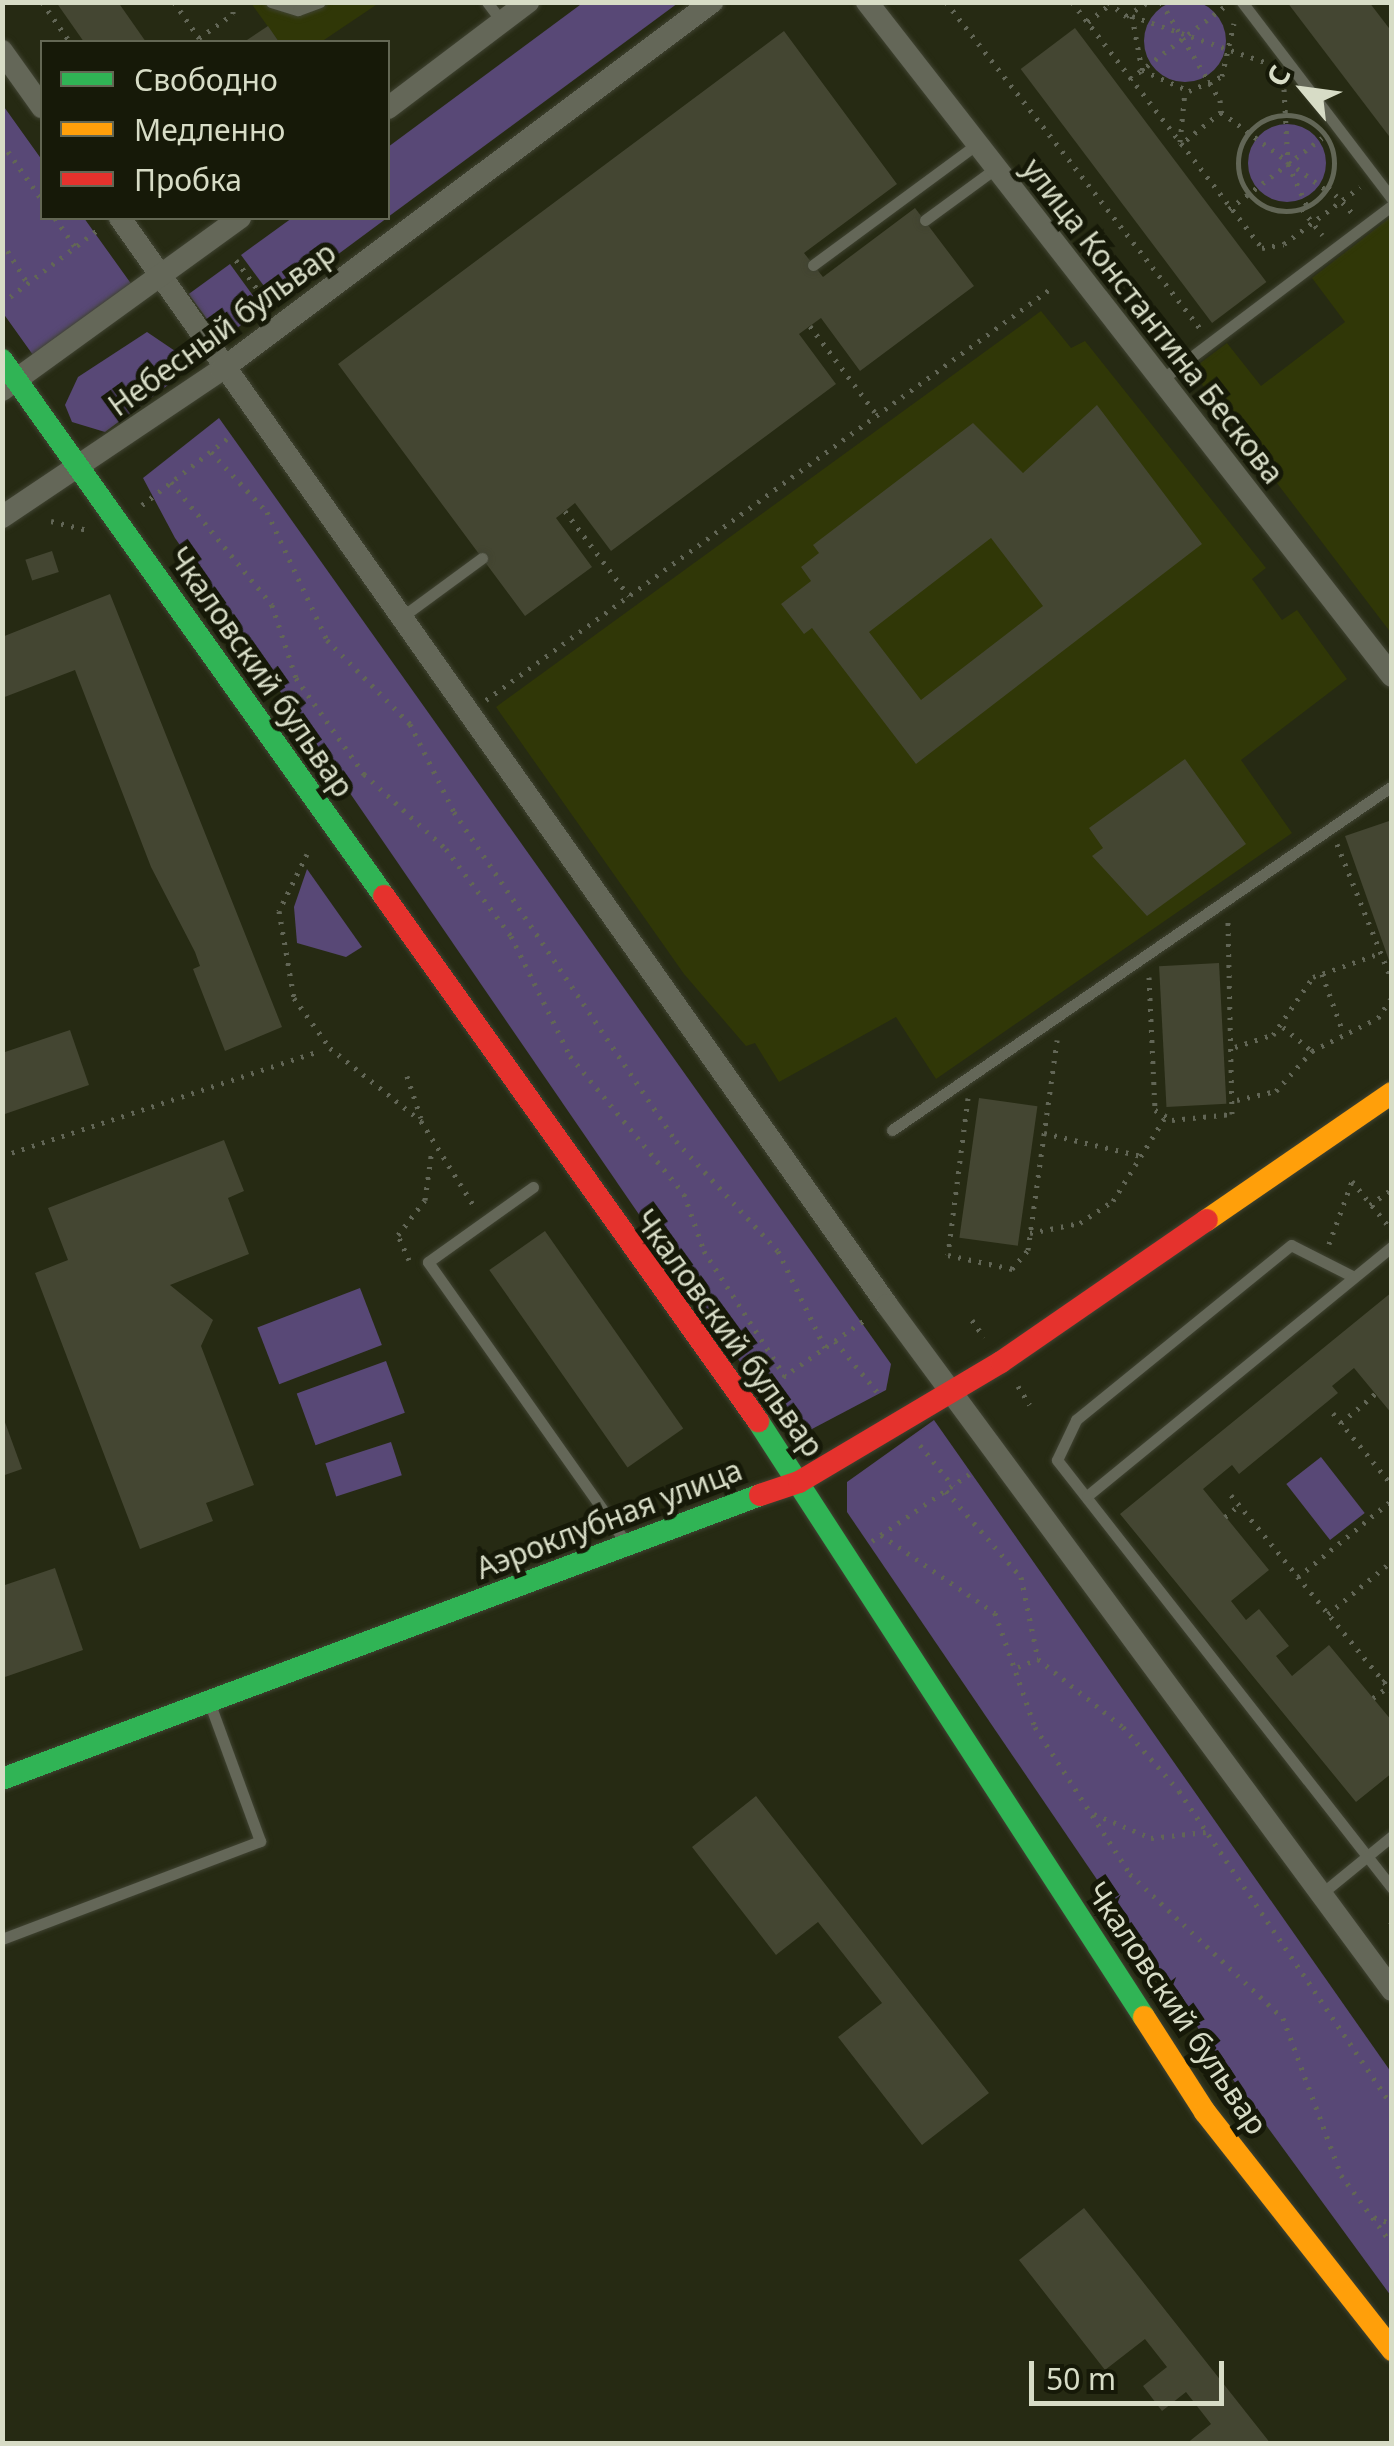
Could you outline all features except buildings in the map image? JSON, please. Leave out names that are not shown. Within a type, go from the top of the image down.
[{"type":"street","points":[[390,106],[528,2]]},
{"type":"street","name":"Небесный бульвар","points":[[2,518],[221,370],[712,2]]},
{"type":"street","name":"улица Константина Бескова","points":[[867,2],[1392,676]]},
{"type":"street","points":[[2,51],[40,104]]},
{"type":"street","points":[[118,220],[399,620],[953,1390],[1318,1897],[1392,1990]]},
{"type":"street","points":[[10,385],[237,220]]},
{"type":"street","name":"Чкаловский бульвар","points":[[2,360],[10,385],[79,466],[799,1482],[1205,2112],[1392,2350]]},
{"type":"street","name":"Аэроклубная улица","points":[[2,1779],[624,1539],[799,1482],[953,1390],[1392,1094]]},
{"type":"lane","points":[[270,2],[298,10],[320,2]]},
{"type":"lane","points":[[488,2],[502,22]]},
{"type":"lane","points":[[1161,380],[1392,202],[1374,176],[1331,131],[1290,66],[1242,2]]},
{"type":"lane","points":[[814,265],[977,144]]},
{"type":"lane","points":[[925,220],[996,168]]},
{"type":"lane","points":[[399,620],[482,558]]},
{"type":"lane","points":[[892,1130],[1392,786]]},
{"type":"lane","points":[[534,1187],[428,1262],[624,1539]]},
{"type":"lane","points":[[1352,1276],[1326,1251],[1292,1246],[1076,1420],[1057,1460],[1392,1888]]},
{"type":"lane","points":[[1087,1496],[1392,1246]]},
{"type":"lane","points":[[2,1939],[260,1841],[209,1702]]},
{"type":"lane","points":[[1318,1897],[1392,1836]]},
{"type":"path","points":[[42,2],[69,40]]},
{"type":"path","points":[[174,2],[198,40],[233,14],[233,2]]},
{"type":"path","points":[[946,2],[1211,342]]},
{"type":"path","points":[[1072,2],[1254,242],[1272,250],[1374,176]]},
{"type":"path","points":[[1132,16],[1148,2]]},
{"type":"path","points":[[1162,2],[1214,83],[1221,112],[1342,200],[1362,227]]},
{"type":"path","points":[[1130,79],[1228,3]]},
{"type":"path","points":[[1142,70],[1185,91],[1214,83],[1233,57],[1228,3]]},
{"type":"path","points":[[1087,22],[1108,4],[1233,57],[1290,66],[1283,115],[1288,164],[1304,207],[1332,250]]},
{"type":"path","points":[[1132,16],[1142,70]]},
{"type":"path","points":[[1180,144],[1185,91]]},
{"type":"path","points":[[1180,144],[1221,112]]},
{"type":"path","points":[[1283,115],[1331,131],[1335,161],[1327,189],[1304,207],[1276,210],[1250,193],[1238,163],[1250,130],[1283,115]]},
{"type":"path","points":[[1229,209],[1331,131]]},
{"type":"path","points":[[2,143],[40,197]]},
{"type":"path","points":[[56,220],[76,247]]},
{"type":"path","points":[[2,303],[114,220]]},
{"type":"path","points":[[2,242],[28,284]]},
{"type":"path","points":[[236,260],[269,305]]},
{"type":"path","points":[[486,700],[1053,286]]},
{"type":"path","points":[[810,326],[876,415]]},
{"type":"path","points":[[139,506],[232,436]]},
{"type":"path","points":[[211,452],[267,512],[327,640],[410,724],[428,771],[676,1142],[778,1252],[825,1348]]},
{"type":"path","points":[[171,482],[272,605],[296,678],[354,762],[446,849],[511,936],[570,1056],[676,1182],[704,1251],[785,1376]]},
{"type":"path","points":[[566,511],[629,596]]},
{"type":"path","points":[[51,521],[82,526],[96,541]]},
{"type":"path","points":[[1331,827],[1376,955],[1392,982]]},
{"type":"path","points":[[307,854],[279,911],[294,998],[330,1048],[422,1120]]},
{"type":"path","points":[[1148,954],[1156,1110],[1164,1118],[1226,1117],[1237,1100],[1227,899]]},
{"type":"path","points":[[1234,1047],[1282,1026],[1297,994],[1322,974],[1376,955]]},
{"type":"path","points":[[1322,974],[1342,1032]]},
{"type":"path","points":[[1237,1100],[1276,1091],[1312,1050],[1342,1032],[1378,1018],[1392,997]]},
{"type":"path","points":[[971,1075],[948,1254],[1012,1269],[1024,1262],[1030,1233],[1060,1014]]},
{"type":"path","points":[[1282,1026],[1312,1050]]},
{"type":"path","points":[[2,1156],[319,1051]]},
{"type":"path","points":[[407,1076],[432,1146],[485,1221]]},
{"type":"path","points":[[1030,1233],[1099,1213],[1164,1118]]},
{"type":"path","points":[[1044,1134],[1141,1156]]},
{"type":"path","points":[[428,1262],[410,1262],[398,1235],[425,1200],[432,1146]]},
{"type":"path","points":[[1344,1253],[1326,1251],[1352,1181],[1390,1227],[1374,1239]]},
{"type":"path","points":[[1370,1205],[1392,1189]]},
{"type":"path","points":[[760,1393],[866,1319]]},
{"type":"path","points":[[972,1320],[984,1337]]},
{"type":"path","points":[[836,1341],[878,1394]]},
{"type":"path","points":[[1018,1386],[1030,1405]]},
{"type":"path","points":[[1341,1423],[1376,1394]]},
{"type":"path","points":[[1333,1413],[1392,1485]]},
{"type":"path","points":[[912,1435],[953,1486]]},
{"type":"path","points":[[869,1543],[974,1471]]},
{"type":"path","points":[[946,1490],[1021,1576],[1038,1659],[1123,1727],[1206,1832],[1392,2106]]},
{"type":"path","points":[[1231,1495],[1388,1687]]},
{"type":"path","points":[[1298,1577],[1392,1500]]},
{"type":"path","points":[[1225,1517],[1239,1505]]},
{"type":"path","points":[[881,1534],[972,1590],[994,1613],[1017,1668],[1035,1728],[1151,1902],[1283,2018],[1326,2143],[1392,2244]]},
{"type":"path","points":[[1328,1614],[1392,1562]]},
{"type":"path","points":[[1017,1668],[1038,1659]]},
{"type":"path","points":[[1373,1698],[1388,1687],[1392,1675]]},
{"type":"path","points":[[1092,1812],[1151,1838],[1206,1832]]},
{"type":"path","points":[[1371,2216],[1392,2224]]},
{"type":"shaded area","points":[[1177,0],[1193,0],[1219,18],[1226,41],[1223,57],[1214,70],[1193,82],[1177,82],[1151,64],[1144,49],[1144,33],[1162,7]]},
{"type":"shaded area","points":[[584,2],[678,3],[390,216],[390,146]]},
{"type":"shaded area","points":[[251,3],[379,3],[324,40],[278,40]]},
{"type":"shaded area","points":[[2,104],[40,157],[40,220],[85,220],[132,285],[33,355],[3,313]]},
{"type":"shaded area","points":[[1287,124],[1302,127],[1314,136],[1323,148],[1323,178],[1314,190],[1302,199],[1287,202],[1272,199],[1260,190],[1251,178],[1248,163],[1251,148],[1260,136],[1272,127]]},
{"type":"shaded area","points":[[1391,217],[1391,633],[1191,370],[1227,343],[1261,386],[1345,322],[1312,278]]},
{"type":"shaded area","points":[[289,220],[384,220],[275,301],[241,255]]},
{"type":"shaded area","points":[[230,264],[263,309],[222,339],[189,294]]},
{"type":"shaded area","points":[[1041,311],[1071,348],[1085,341],[1266,568],[1252,579],[1282,620],[1297,610],[1347,679],[1241,760],[1292,833],[936,1079],[896,1017],[779,1082],[755,1043],[746,1046],[684,974],[496,707]]},
{"type":"shaded area","points":[[147,332],[181,355],[172,382],[105,432],[72,422],[65,405],[78,377]]},
{"type":"shaded area","points":[[219,418],[891,1364],[886,1390],[793,1439],[175,538],[143,478]]},
{"type":"shaded area","points":[[307,869],[362,947],[346,957],[297,943],[294,907]]},
{"type":"shaded area","points":[[360,1288],[382,1345],[279,1384],[257,1327]]},
{"type":"shaded area","points":[[386,1361],[405,1413],[316,1445],[297,1393]]},
{"type":"shaded area","points":[[934,1420],[1391,2072],[1391,2296],[1236,2084],[847,1512],[847,1482]]},
{"type":"shaded area","points":[[391,1442],[402,1475],[336,1497],[325,1463]]},
{"type":"shaded area","points":[[1321,1457],[1365,1513],[1330,1540],[1286,1484]]},
{"type":"traffic: fast","points":[[2,360],[384,896]]},
{"type":"traffic: fast","points":[[758,1421],[1144,2017]]},
{"type":"traffic: fast","points":[[2,1779],[760,1495]]},
{"type":"traffic: slow","points":[[1207,1220],[1392,1093]]},
{"type":"traffic: slow","points":[[1144,2017],[1205,2112],[1392,2350]]},
{"type":"traffic: jam","points":[[384,896],[758,1421]]},
{"type":"traffic: jam","points":[[760,1495],[799,1482],[1001,1362],[1207,1220]]}]
